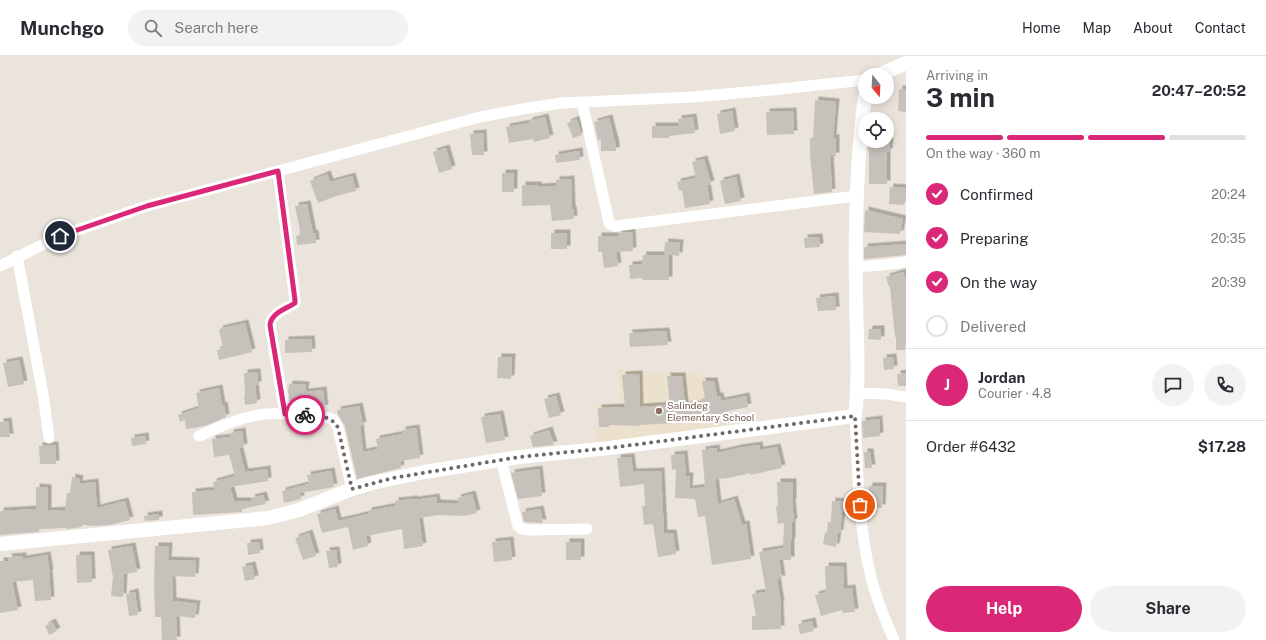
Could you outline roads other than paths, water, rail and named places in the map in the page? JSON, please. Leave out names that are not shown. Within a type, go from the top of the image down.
[{"type":"street","points":[[894,68],[906,63]]},
{"type":"street","points":[[0,266],[17,256],[60,236],[147,206],[480,117],[562,103],[693,97],[858,81]]},
{"type":"street","points":[[582,102],[602,197],[609,222],[612,225],[615,226],[856,196]]},
{"type":"street","points":[[864,104],[858,156],[856,196],[858,393],[855,416],[859,492],[864,546],[871,578],[879,605],[894,640]]},
{"type":"street","points":[[278,171],[295,300],[295,303],[275,314],[270,320],[285,414]]},
{"type":"street","points":[[17,256],[43,394],[49,438]]},
{"type":"street","points":[[856,267],[906,262]]},
{"type":"street","points":[[858,393],[886,394],[906,397]]},
{"type":"street","points":[[199,436],[233,422],[250,417],[296,414],[334,420],[338,428],[352,489]]},
{"type":"street","points":[[0,544],[268,518],[299,510],[352,489],[393,478],[501,460],[609,448],[855,416]]},
{"type":"street","points":[[501,460],[518,526],[520,528],[530,530],[587,529]]},
{"type":"place","name":"Salindeg Elementary School","points":[[659,411]]}]
